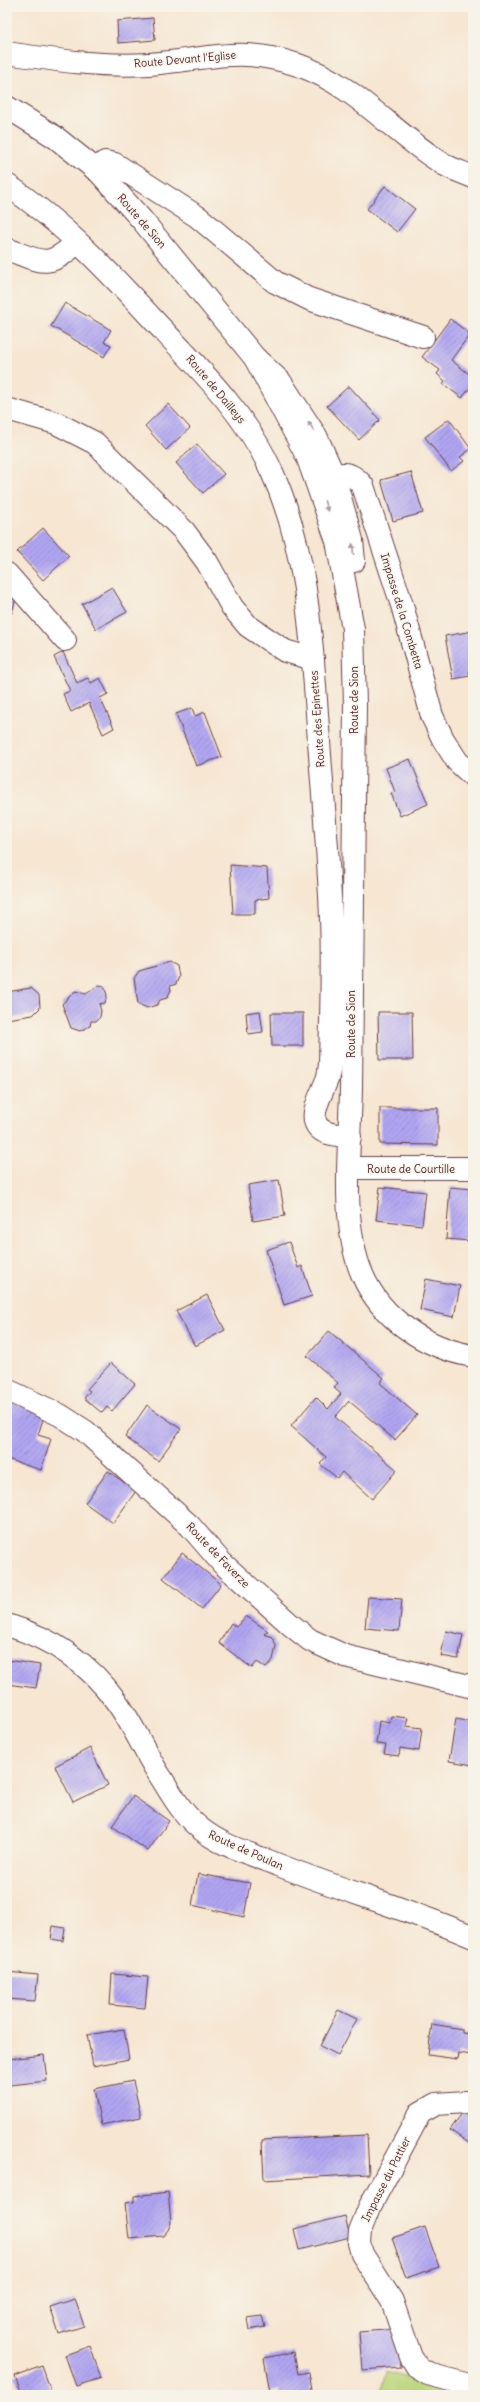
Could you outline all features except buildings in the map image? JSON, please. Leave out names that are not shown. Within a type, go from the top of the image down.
[{"type":"street","name":"Route Devant l'Eglise","points":[[7,53],[97,64],[148,64],[232,54],[265,56],[298,65],[324,77],[348,91],[446,166],[473,177]]},
{"type":"street","name":"Route de Sion","points":[[7,107],[55,137],[95,169],[142,220],[255,358],[280,381],[299,407],[316,436],[326,480],[352,540],[357,587],[353,629],[355,705],[350,1137],[351,1233],[357,1262],[369,1289],[391,1315],[410,1331],[447,1350],[473,1356]]},
{"type":"street","points":[[95,169],[105,162],[115,164],[198,216],[226,238],[258,269],[288,290],[423,337]]},
{"type":"street","name":"Route de Dailleys","points":[[7,185],[52,219],[136,300],[200,369],[254,436],[272,471],[289,516],[302,577],[313,659]]},
{"type":"street","points":[[7,249],[41,262],[51,261],[65,254],[77,242]]},
{"type":"street","name":"Route des Epinettes","points":[[7,409],[56,423],[95,444],[169,514],[188,536],[207,562],[232,607],[248,626],[286,651],[313,659],[332,920],[330,1064],[326,1083],[316,1103],[315,1116],[317,1122],[324,1131],[350,1137]]},
{"type":"street","name":"Impasse de la Combetta","points":[[326,480],[352,475],[363,486],[402,605],[432,716],[443,739],[454,756],[473,776]]},
{"type":"street","points":[[7,574],[65,640]]},
{"type":"street","name":"Route de Courtille","points":[[350,1168],[473,1168]]},
{"type":"street","name":"Route de Faverze","points":[[7,1390],[60,1415],[85,1431],[190,1526],[222,1563],[291,1625],[310,1640],[346,1656],[473,1687]]},
{"type":"street","name":"Route de Poulan","points":[[7,1625],[50,1641],[62,1648],[99,1680],[117,1702],[150,1761],[182,1809],[210,1835],[306,1876],[414,1914],[473,1938]]},
{"type":"street","name":"Impasse du Pattier","points":[[466,2102],[436,2104],[420,2113],[369,2208],[360,2231],[359,2243],[362,2254],[392,2301],[411,2357],[418,2368],[428,2374],[473,2386]]},
{"type":"green space","points":[[387,2372],[470,2395],[380,2395]]}]
